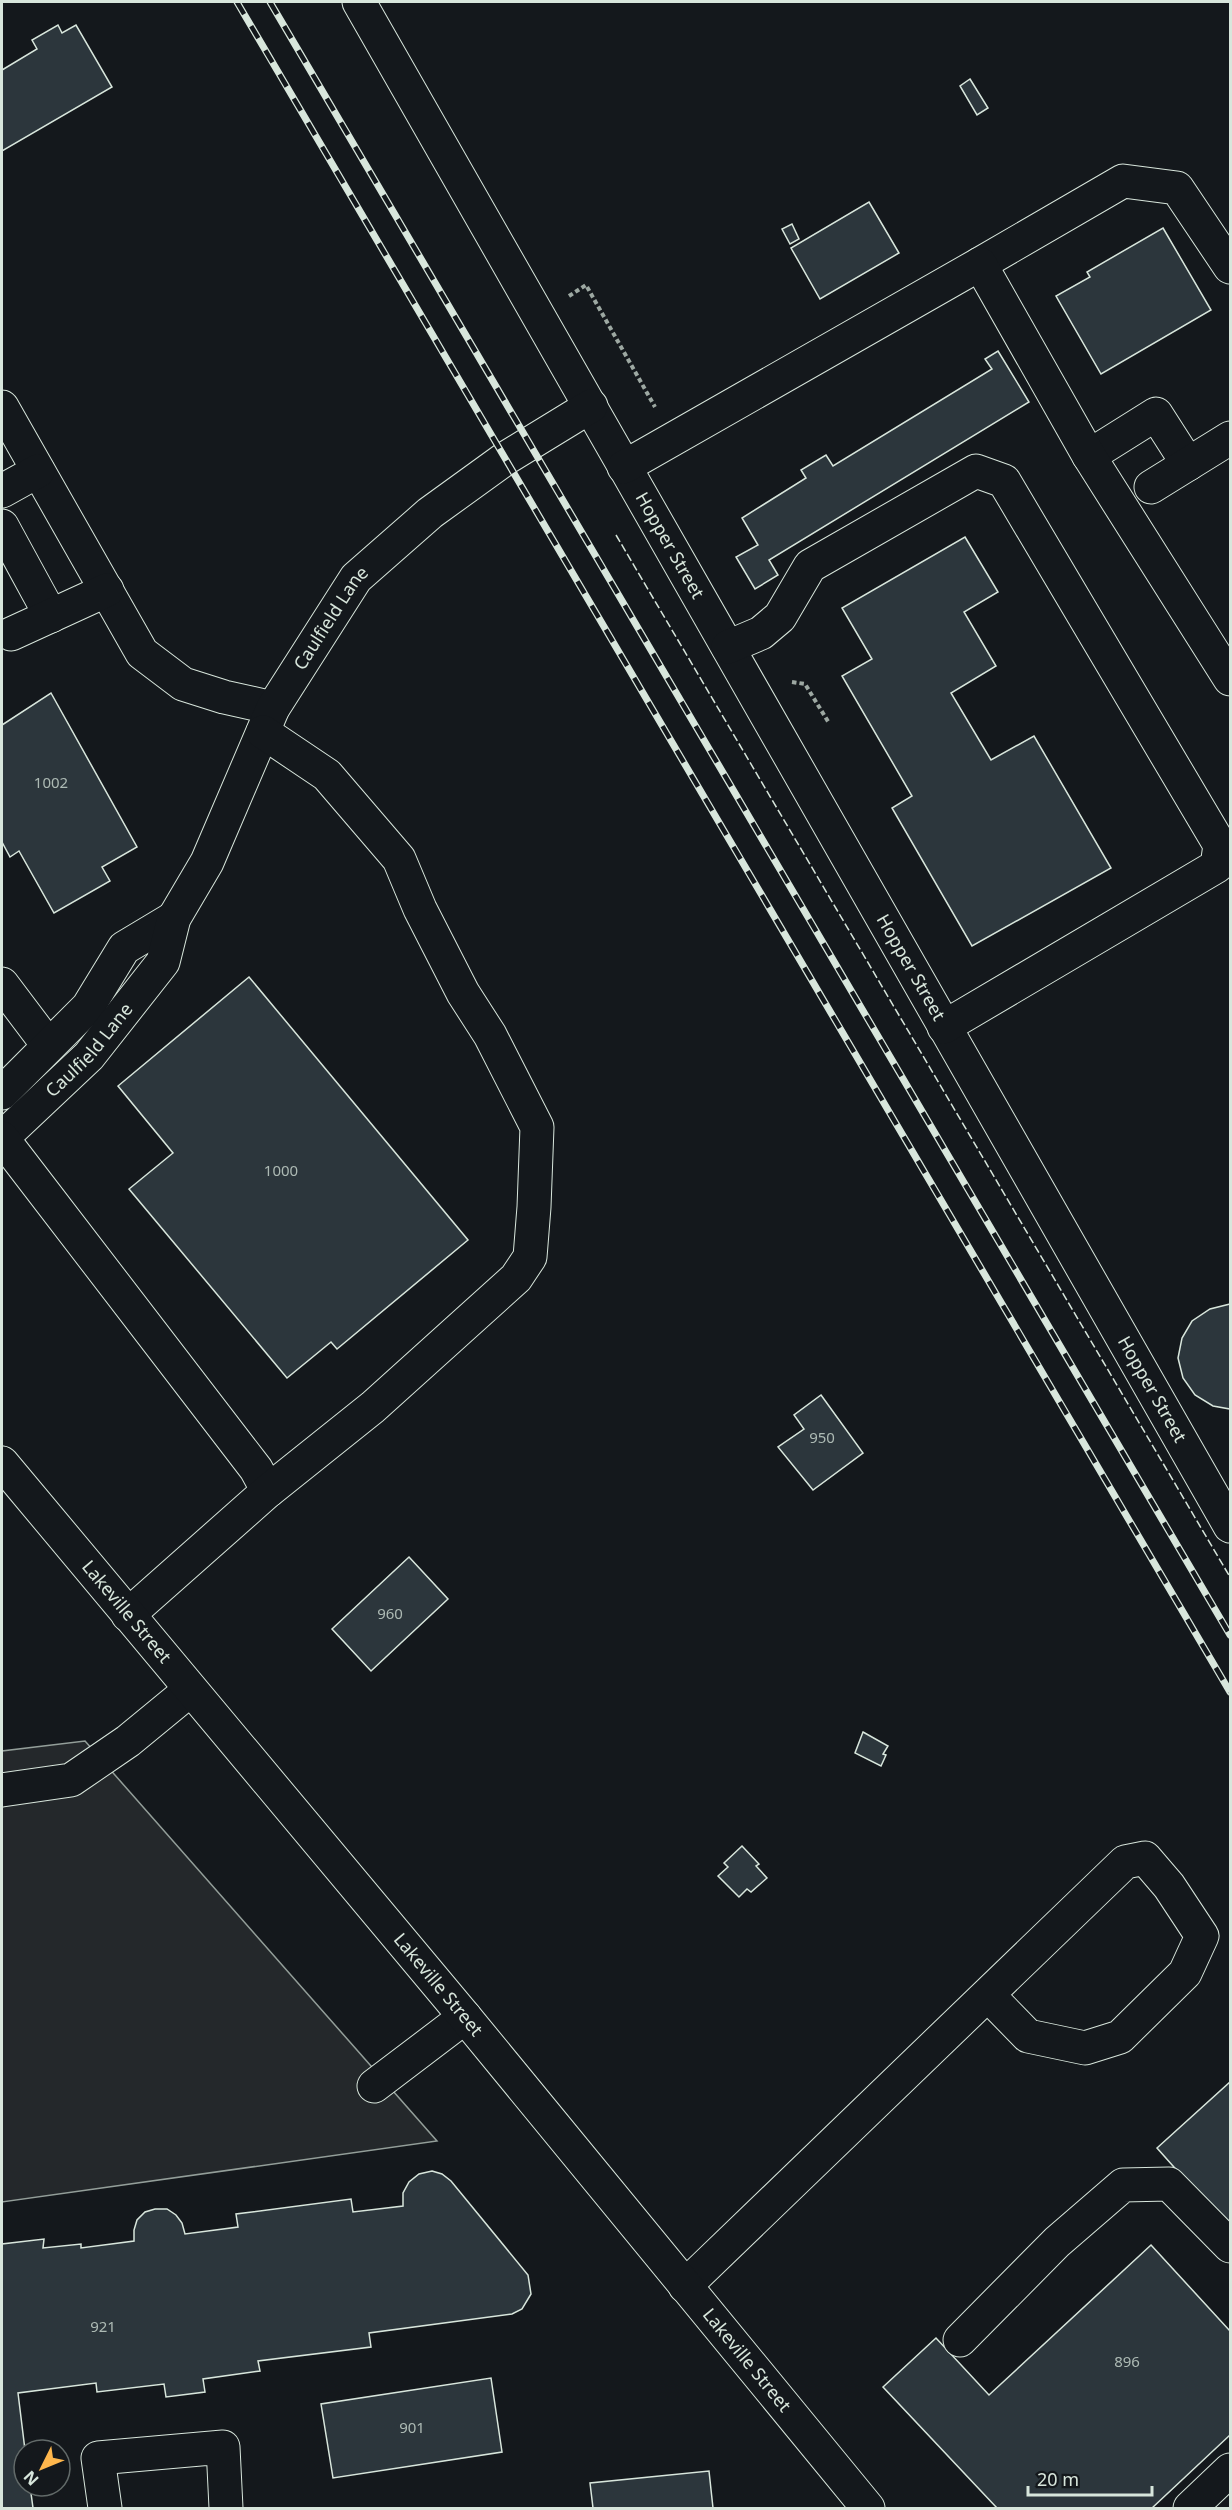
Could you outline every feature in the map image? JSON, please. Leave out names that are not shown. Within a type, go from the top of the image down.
[{"type":"street","name":"Hopper Street","points":[[360,2],[1230,1526]]},
{"type":"street","points":[[624,466],[1123,181],[1177,188],[1230,267]]},
{"type":"street","points":[[980,264],[1089,456],[1230,678]]},
{"type":"street","name":"Caulfield Lane","points":[[2,1138],[88,1056],[163,962],[174,918],[207,862],[268,720],[356,578],[430,513],[506,458],[591,406]]},
{"type":"street","points":[[2,407],[142,653],[183,684],[224,697],[268,720],[327,775],[399,859],[431,930],[464,993],[490,1035],[537,1127],[530,1257],[516,1278],[374,1407],[268,1491],[128,1615]]},
{"type":"street","points":[[1089,456],[1156,414],[1188,464]]},
{"type":"street","points":[[1151,487],[1230,438]]},
{"type":"street","points":[[2,490],[38,471]]},
{"type":"street","points":[[728,647],[761,633],[780,617],[810,566],[975,471],[1004,480],[1220,845],[1217,866],[944,1027]]},
{"type":"street","points":[[2,526],[51,616]]},
{"type":"street","points":[[11,634],[107,590]]},
{"type":"street","name":"Caulfield Lane","points":[[2,1093],[88,1006],[124,948],[174,918]]},
{"type":"street","points":[[2,984],[48,1045]]},
{"type":"street","points":[[2,1138],[255,1469],[268,1491]]},
{"type":"street","name":"Lakeville Street","points":[[2,1463],[465,2017],[868,2508]]},
{"type":"street","points":[[2,1790],[71,1780],[128,1741],[190,1690]]},
{"type":"street","points":[[685,2286],[1125,1862],[1145,1858],[1169,1886],[1203,1936],[1185,1973],[1120,2037],[1085,2048],[1028,2036],[988,1995]]},
{"type":"street","points":[[374,2086],[465,2017]]},
{"type":"street","points":[[960,2340],[1057,2242],[1123,2186],[1169,2184],[1230,2246]]},
{"type":"street","points":[[105,2508],[98,2458],[223,2447],[226,2508]]},
{"type":"street","points":[[1190,2508],[1230,2470]]},
{"type":"shaded area","points":[[85,1741],[437,2141],[2,2202],[2,1751]]},
{"type":"building","points":[[58,25],[62,33],[76,25],[112,87],[2,151],[2,70],[37,49],[32,40]]},
{"type":"building","points":[[970,79],[988,108],[977,115],[960,86]]},
{"type":"building","points":[[869,202],[899,253],[820,299],[791,248]]},
{"type":"building","points":[[792,224],[799,239],[790,244],[782,229]]},
{"type":"building","points":[[1163,228],[1211,310],[1101,374],[1056,296],[1090,277],[1087,272]]},
{"type":"building","points":[[998,351],[1029,402],[769,560],[778,575],[755,589],[736,557],[758,545],[742,518],[806,478],[801,470],[826,455],[833,466],[992,369],[985,359]]},
{"type":"building","points":[[965,537],[998,592],[964,612],[996,666],[951,693],[991,760],[1034,736],[1111,868],[972,946],[892,808],[912,796],[842,676],[872,659],[842,608]]},
{"type":"building","points":[[51,693],[137,847],[102,867],[110,881],[54,913],[19,851],[10,857],[2,842],[2,725]]},
{"type":"building","points":[[249,977],[468,1240],[337,1349],[331,1342],[287,1378],[129,1189],[173,1153],[118,1086]]},
{"type":"building","points":[[1230,1304],[1230,1409],[1213,1406],[1195,1395],[1183,1378],[1178,1358],[1182,1338],[1192,1321],[1210,1309]]},
{"type":"building","points":[[821,1395],[863,1453],[813,1490],[778,1447],[804,1429],[794,1415]]},
{"type":"building","points":[[409,1557],[448,1599],[371,1671],[332,1629]]},
{"type":"building","points":[[863,1732],[888,1746],[883,1754],[886,1755],[881,1766],[855,1753]]},
{"type":"building","points":[[742,1846],[759,1864],[756,1866],[767,1878],[751,1892],[747,1889],[739,1897],[718,1876],[728,1867],[724,1863]]},
{"type":"building","points":[[1230,2082],[1230,2230],[1157,2148]]},
{"type":"building","points":[[432,2171],[442,2174],[451,2181],[528,2275],[531,2294],[522,2309],[512,2314],[369,2333],[371,2347],[258,2361],[260,2371],[203,2379],[205,2392],[166,2397],[164,2384],[97,2392],[96,2383],[18,2393],[24,2438],[12,2438],[12,2498],[32,2498],[33,2508],[2,2508],[2,2244],[44,2239],[43,2248],[81,2244],[81,2248],[134,2241],[137,2220],[145,2212],[155,2209],[167,2209],[176,2215],[182,2223],[185,2234],[238,2227],[236,2214],[351,2199],[353,2212],[403,2206],[403,2193],[409,2182],[419,2174]]},
{"type":"building","points":[[1151,2245],[1230,2331],[1230,2435],[1152,2508],[997,2508],[883,2387],[936,2338],[989,2395]]},
{"type":"building","points":[[491,2378],[502,2452],[333,2478],[321,2404]]},
{"type":"building","points":[[709,2471],[713,2508],[593,2508],[590,2483]]},
{"type":"railway","points":[[237,2],[1230,1692]]},
{"type":"railway","points":[[270,2],[1230,1635]]},
{"type":"fence","points":[[616,535],[1230,1577]]}]
